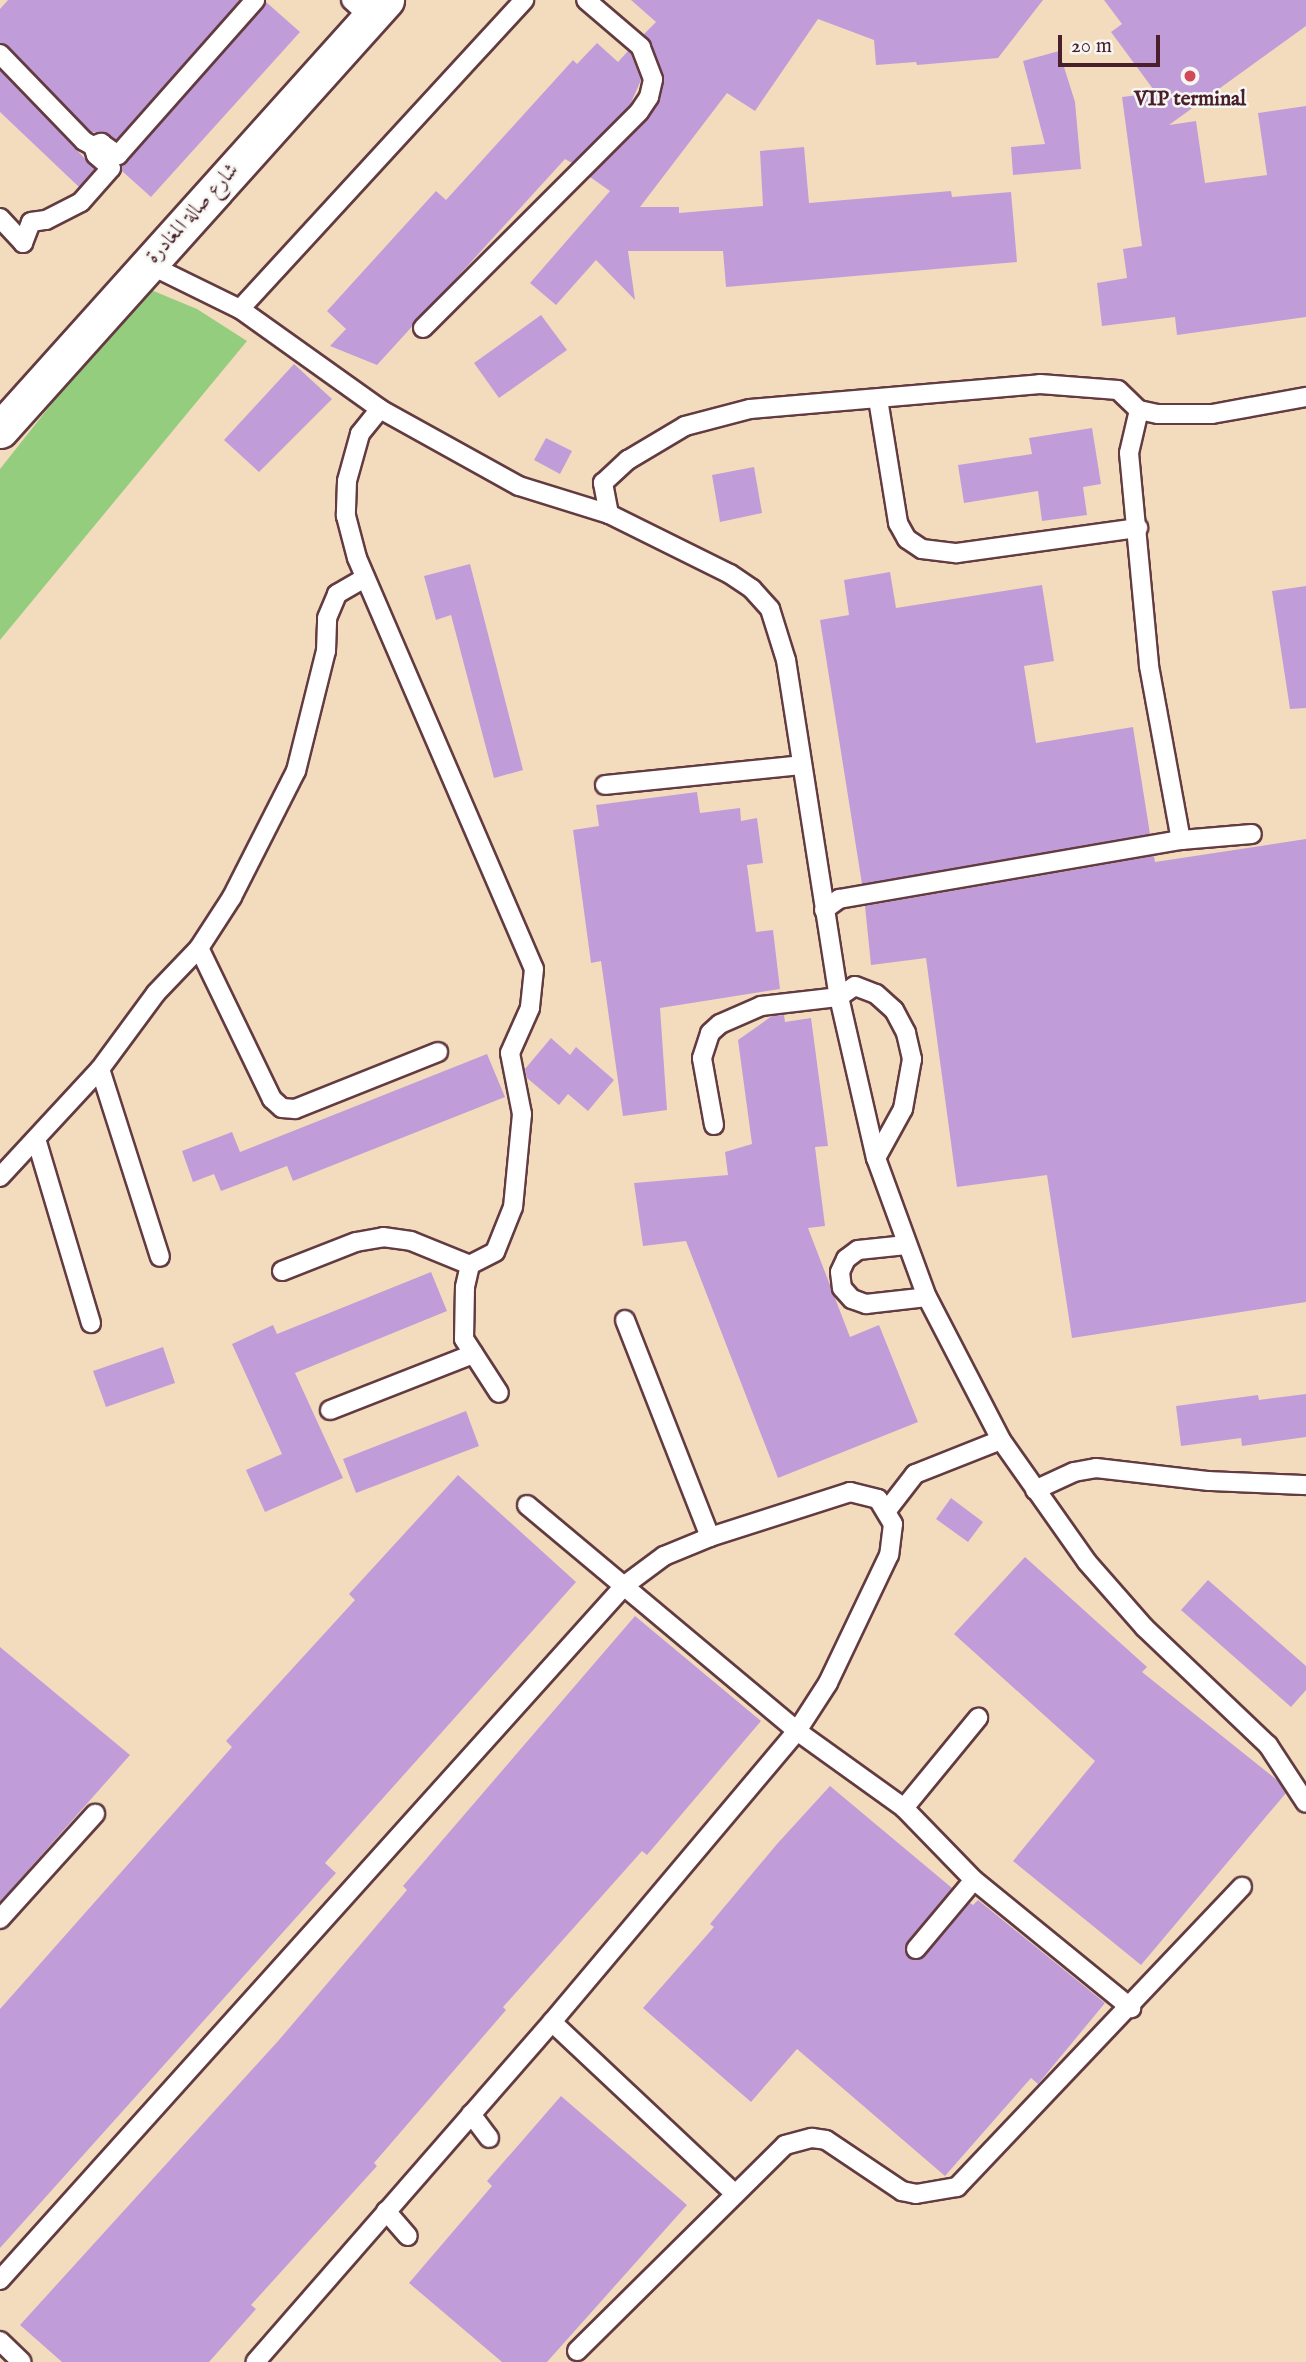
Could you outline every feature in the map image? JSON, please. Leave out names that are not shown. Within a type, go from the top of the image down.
[{"type":"street","name":"شارع صالة المغادرة","points":[[0,429],[148,264],[369,6]]},
{"type":"lane","points":[[240,309],[524,0]]},
{"type":"lane","points":[[423,328],[639,112],[649,97],[653,79],[641,47],[586,0]]},
{"type":"lane","points":[[93,146],[101,143],[118,155],[250,2]]},
{"type":"lane","points":[[0,54],[93,146],[96,155],[111,168],[81,202],[46,220],[32,222],[23,243],[0,218]]},
{"type":"lane","points":[[148,264],[240,309],[380,410],[519,486],[609,514],[730,574],[752,589],[770,609],[786,660],[839,997],[876,1158],[927,1297],[1001,1440],[1087,1562],[1145,1628],[1268,1745],[1306,1803]]},
{"type":"lane","points":[[609,514],[603,483],[628,460],[685,426],[750,410],[1073,385],[1118,390],[1139,410],[1212,414],[1306,397]]},
{"type":"lane","points":[[878,399],[898,523],[908,539],[922,548],[957,553],[1138,528]]},
{"type":"lane","points":[[282,1271],[356,1242],[383,1237],[411,1241],[470,1265],[495,1252],[513,1207],[522,1114],[510,1053],[530,1008],[534,970],[363,579],[346,516],[347,481],[359,434],[380,410]]},
{"type":"lane","points":[[1139,410],[1129,453],[1149,666],[1181,840]]},
{"type":"lane","points":[[0,1177],[37,1142],[100,1069],[156,993],[199,948],[232,897],[296,771],[326,651],[327,618],[337,594],[363,579]]},
{"type":"lane","points":[[605,785],[802,765]]},
{"type":"lane","points":[[824,910],[839,899],[1181,840],[1252,834]]},
{"type":"lane","points":[[199,948],[272,1099],[282,1108],[295,1109],[438,1052]]},
{"type":"lane","points":[[714,1125],[702,1058],[710,1033],[720,1024],[761,1006],[839,997],[855,986],[876,995],[894,1010],[909,1046],[911,1084],[876,1158]]},
{"type":"lane","points":[[100,1069],[160,1257]]},
{"type":"lane","points":[[37,1142],[90,1323]]},
{"type":"lane","points":[[906,1245],[858,1250],[846,1259],[840,1272],[842,1287],[852,1299],[866,1304],[927,1297]]},
{"type":"lane","points":[[470,1265],[463,1321],[464,1339],[499,1393]]},
{"type":"lane","points":[[625,1320],[710,1537]]},
{"type":"lane","points":[[330,1410],[473,1354]]},
{"type":"lane","points":[[888,1509],[915,1474],[1001,1440]]},
{"type":"lane","points":[[1035,1490],[1073,1472],[1118,1468],[1209,1481],[1303,1490]]},
{"type":"lane","points":[[0,2280],[625,1585],[664,1556],[710,1537],[850,1492],[865,1493],[888,1509],[894,1540],[889,1555],[828,1683],[797,1731],[552,2022],[255,2362]]},
{"type":"lane","points":[[527,1505],[797,1731],[904,1808],[974,1880],[1130,2008]]},
{"type":"lane","points":[[904,1808],[978,1718]]},
{"type":"lane","points":[[0,1919],[95,1814]]},
{"type":"lane","points":[[916,1949],[974,1880]]},
{"type":"lane","points":[[577,2351],[785,2145],[813,2138],[839,2146],[902,2191],[930,2195],[957,2188],[1242,1887]]},
{"type":"lane","points":[[552,2022],[735,2194]]},
{"type":"lane","points":[[471,2114],[489,2138]]},
{"type":"lane","points":[[386,2211],[408,2236]]},
{"type":"lane","points":[[0,2341],[22,2362]]},
{"type":"green space","points":[[144,287],[197,309],[247,341],[0,640],[0,469]]},
{"type":"building","points":[[8,0],[240,0],[116,140],[103,132],[91,132],[0,43],[0,9]]},
{"type":"building","points":[[631,0],[1043,0],[998,58],[917,65],[916,62],[876,65],[874,40],[818,19],[755,111],[727,93],[640,207],[679,207],[679,213],[763,206],[760,151],[804,147],[809,203],[951,191],[952,197],[1011,192],[1017,262],[726,287],[723,251],[628,251],[635,300],[596,260],[556,305],[530,283],[610,191],[590,177],[647,120],[660,99],[664,75],[644,34],[656,22]]},
{"type":"building","points":[[1104,0],[1306,0],[1306,26],[1169,125],[1196,121],[1205,183],[1267,175],[1258,113],[1306,106],[1306,317],[1177,335],[1175,317],[1102,326],[1097,283],[1127,278],[1123,249],[1142,246],[1122,97],[1156,93],[1111,32],[1122,24]]},
{"type":"building","points":[[266,2],[300,32],[151,197],[122,171],[122,166]]},
{"type":"building","points":[[597,43],[618,62],[628,51],[631,54],[641,80],[630,105],[572,163],[565,159],[377,365],[330,346],[346,329],[327,311],[436,191],[446,200],[573,60],[577,64]]},
{"type":"building","points":[[1059,51],[1075,102],[1081,169],[1013,175],[1011,147],[1045,144],[1023,61]]},
{"type":"building","points":[[0,70],[95,169],[79,187],[0,112]]},
{"type":"building","points":[[541,315],[567,350],[499,398],[474,363]]},
{"type":"building","points":[[294,364],[332,399],[259,472],[224,440]]},
{"type":"building","points":[[1092,428],[1101,484],[1083,487],[1087,515],[1042,521],[1038,491],[964,503],[958,465],[1032,454],[1029,438]]},
{"type":"building","points":[[546,438],[572,451],[560,474],[534,460]]},
{"type":"building","points":[[754,467],[762,513],[720,522],[712,475]]},
{"type":"building","points":[[470,564],[523,770],[494,778],[451,615],[436,620],[424,576]]},
{"type":"building","points":[[890,572],[896,608],[1042,585],[1054,661],[1024,666],[1036,743],[1133,727],[1150,834],[862,884],[820,620],[849,615],[844,580]]},
{"type":"building","points":[[1306,586],[1306,708],[1290,709],[1272,591]]},
{"type":"building","points":[[697,792],[700,813],[740,808],[741,821],[757,818],[763,863],[747,865],[756,932],[773,930],[780,989],[660,1008],[667,1110],[623,1116],[601,961],[591,963],[573,830],[599,826],[596,805]]},
{"type":"building","points":[[1306,839],[1306,1302],[1072,1338],[1047,1175],[957,1187],[926,958],[871,965],[865,906],[1154,856],[1155,862]]},
{"type":"building","points":[[784,1015],[785,1022],[811,1018],[828,1146],[815,1147],[825,1226],[808,1228],[850,1337],[879,1325],[918,1422],[778,1478],[686,1241],[643,1246],[634,1183],[728,1175],[725,1152],[752,1144],[738,1040],[772,1016]]},
{"type":"building","points":[[551,1038],[570,1055],[576,1047],[614,1080],[588,1111],[568,1094],[559,1105],[527,1078],[525,1069]]},
{"type":"building","points":[[487,1054],[505,1097],[293,1181],[287,1166],[221,1191],[214,1174],[193,1182],[182,1151],[232,1132],[240,1152]]},
{"type":"building","points":[[431,1272],[447,1311],[295,1373],[343,1478],[265,1512],[246,1470],[282,1454],[232,1344],[273,1325],[277,1334]]},
{"type":"building","points":[[163,1347],[175,1383],[106,1407],[93,1371]]},
{"type":"building","points":[[1306,1394],[1306,1437],[1242,1446],[1241,1438],[1181,1446],[1176,1406],[1258,1395],[1259,1400]]},
{"type":"building","points":[[466,1411],[479,1446],[356,1493],[343,1459]]},
{"type":"building","points":[[458,1475],[576,1582],[325,1863],[336,1873],[0,2248],[0,2009],[232,1747],[226,1741],[355,1600],[349,1594]]},
{"type":"building","points":[[951,1498],[983,1522],[968,1542],[936,1519]]},
{"type":"building","points":[[1025,1557],[1147,1667],[1142,1672],[1277,1780],[1286,1793],[1141,1965],[1013,1861],[1095,1761],[954,1634]]},
{"type":"building","points":[[1208,1580],[1306,1666],[1306,1690],[1291,1707],[1181,1610]]},
{"type":"building","points":[[635,1616],[761,1721],[647,1855],[642,1851],[503,2007],[506,2010],[374,2163],[377,2166],[251,2305],[256,2309],[209,2362],[62,2362],[20,2325],[279,2040],[407,1890],[403,1886]]},
{"type":"building","points":[[0,1647],[130,1755],[0,1902]]},
{"type":"building","points":[[830,1786],[952,1888],[907,1942],[909,1958],[924,1957],[970,1903],[973,1905],[978,1900],[1105,2003],[1038,2084],[1031,2078],[945,2176],[797,2049],[751,2102],[643,2008],[714,1927],[710,1924],[777,1844]]},
{"type":"building","points":[[561,2096],[687,2205],[547,2362],[502,2362],[409,2283],[492,2186],[487,2181]]},
{"type":"place","name":"VIP terminal","points":[[1190,76]]}]
